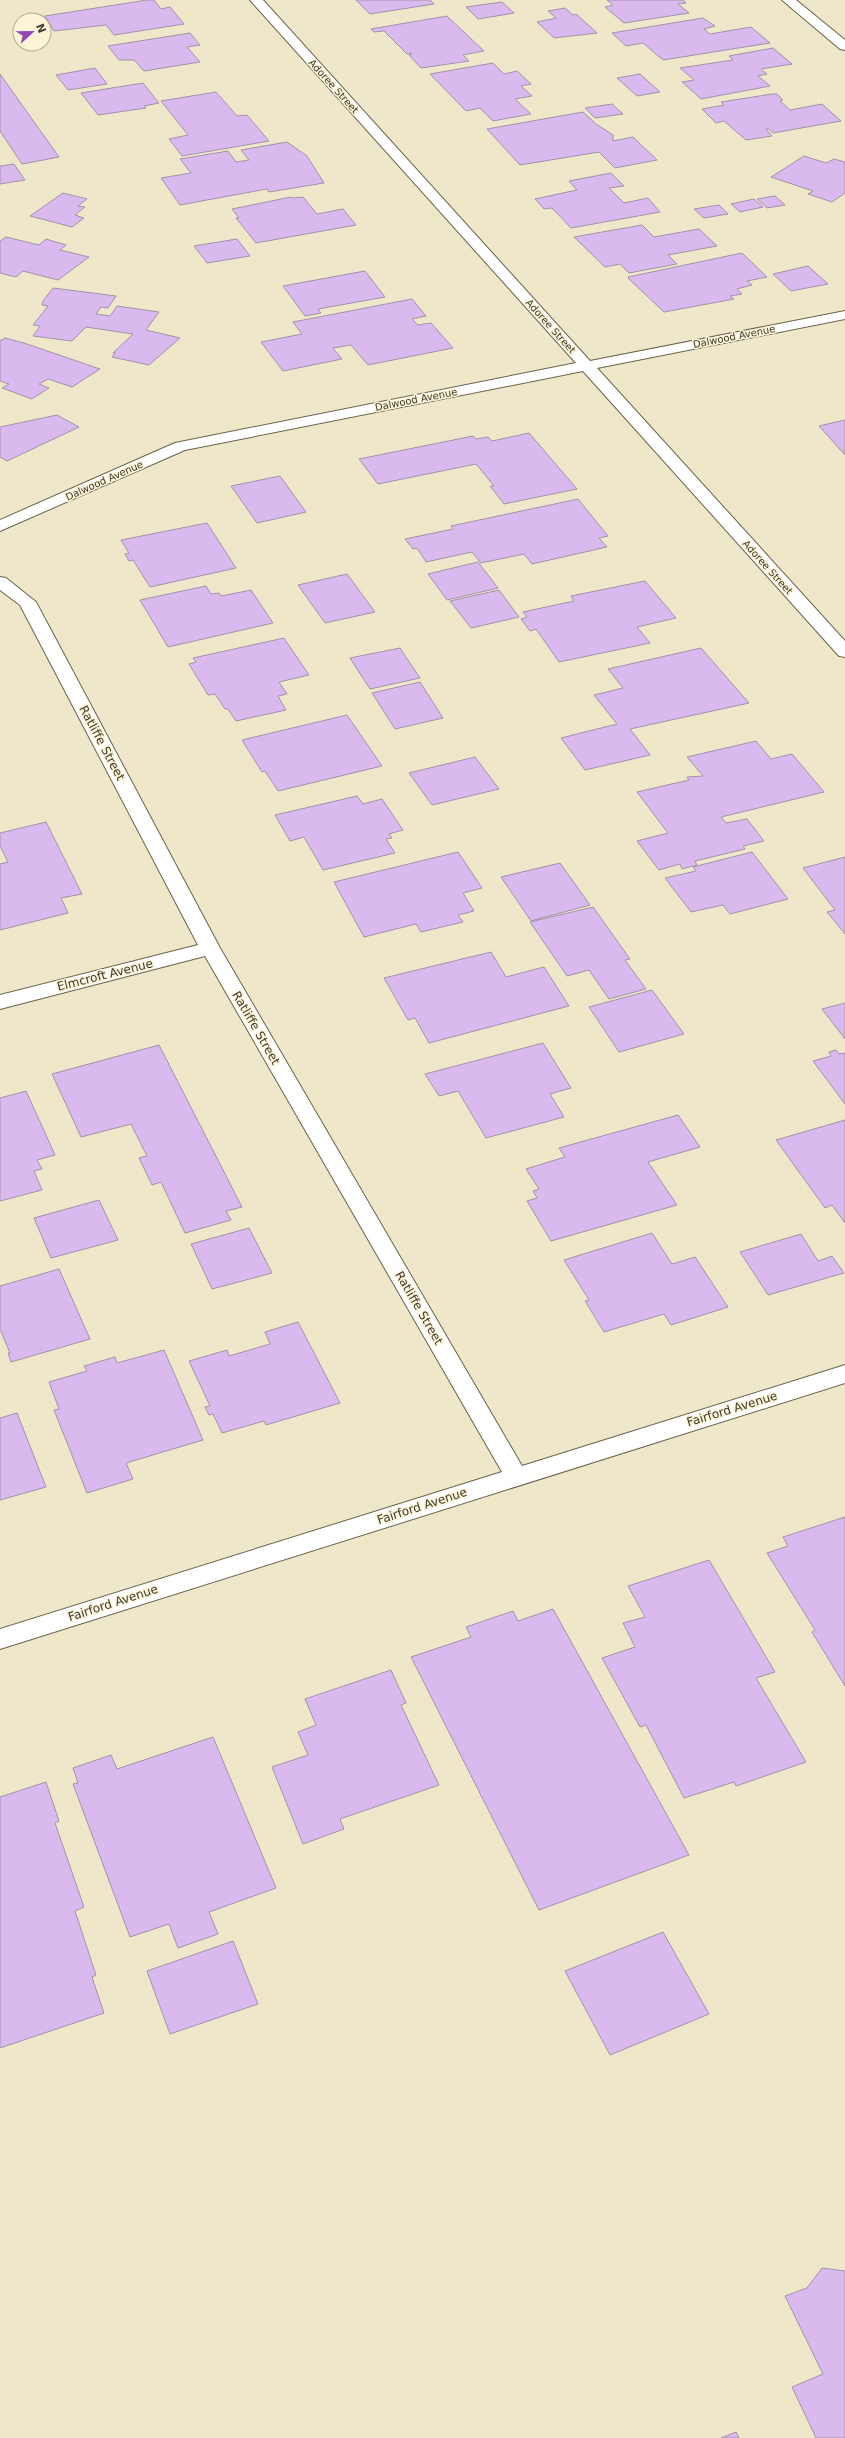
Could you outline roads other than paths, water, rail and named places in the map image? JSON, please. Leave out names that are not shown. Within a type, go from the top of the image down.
[{"type":"street","name":"Adoree Street","points":[[256,0],[845,652]]},
{"type":"street","points":[[788,0],[845,46]]},
{"type":"street","name":"Dalwood Avenue","points":[[0,526],[180,446],[845,315]]},
{"type":"street","name":"Ratliffe Street","points":[[0,582],[27,602],[210,948],[516,1476]]},
{"type":"street","name":"Elmcroft Avenue","points":[[0,1002],[210,948]]},
{"type":"street","name":"Fairford Avenue","points":[[0,1639],[845,1374]]}]
